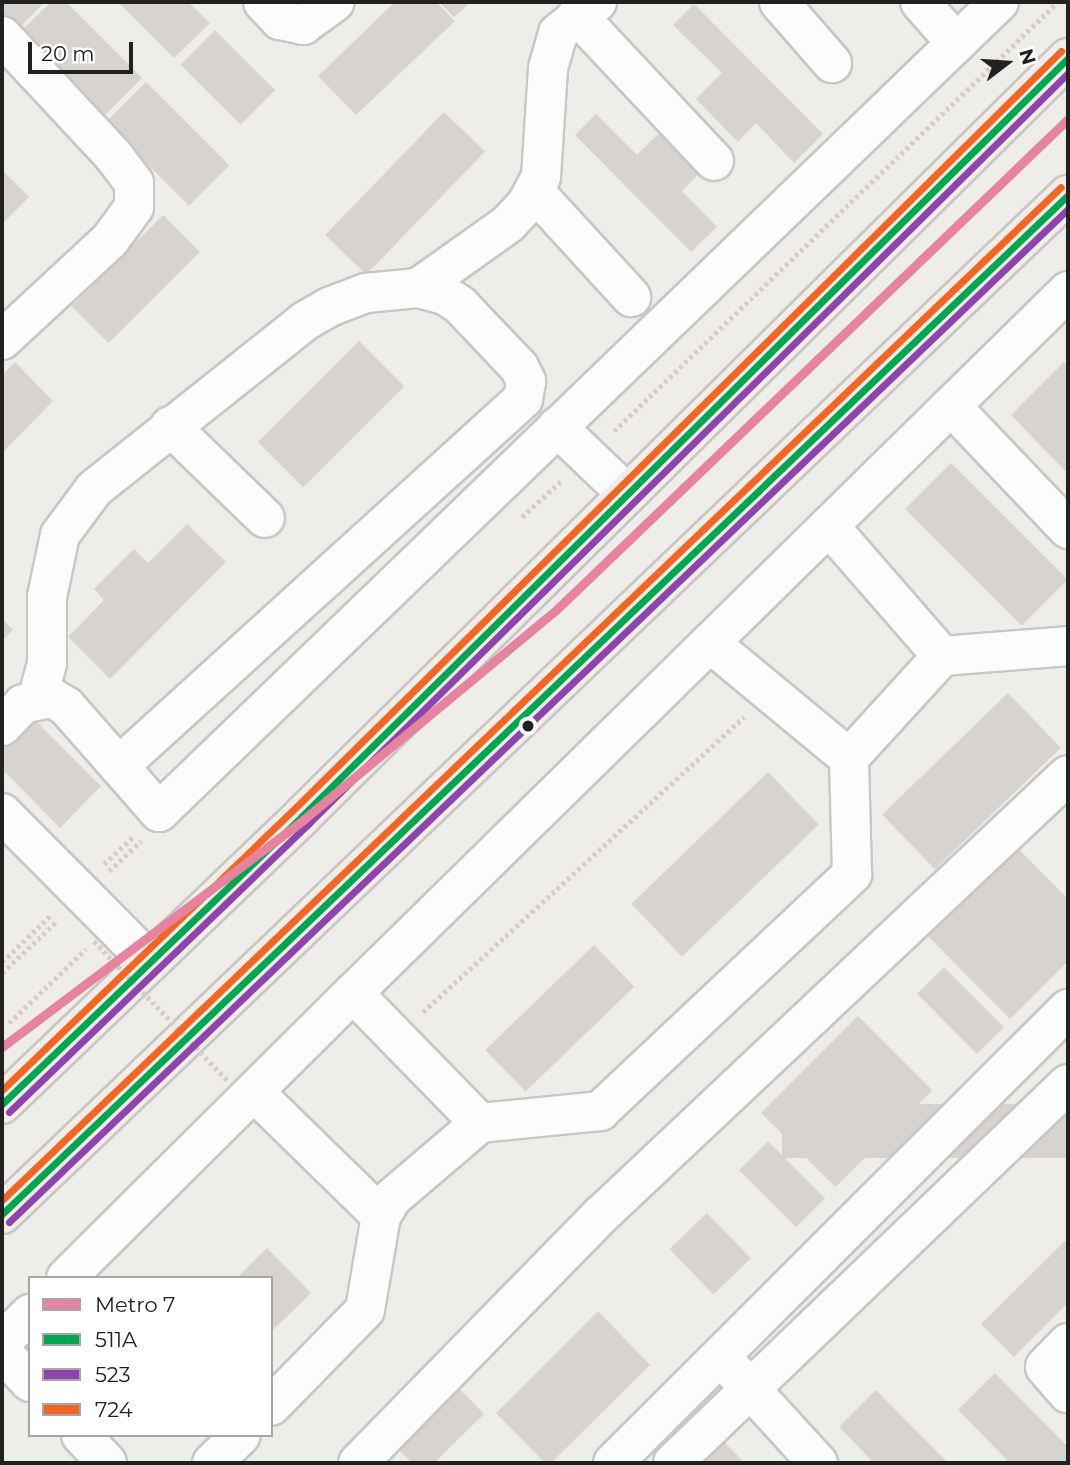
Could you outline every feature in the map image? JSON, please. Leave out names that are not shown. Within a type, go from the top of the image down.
[{"type":"main road","points":[[2,1104],[627,495],[1068,58]]},
{"type":"main road","points":[[2,1214],[1063,208]]},
{"type":"street","points":[[263,2],[280,20],[303,25],[335,2]]},
{"type":"street","points":[[779,2],[832,63]]},
{"type":"street","points":[[920,2],[956,43]]},
{"type":"street","points":[[2,726],[23,704],[38,697],[52,698],[66,706],[159,812],[999,2]]},
{"type":"street","points":[[418,288],[508,224],[534,191],[541,177],[548,68],[558,33],[587,8],[714,161]]},
{"type":"street","points":[[2,36],[113,155],[134,183],[134,208],[110,240],[2,340]]},
{"type":"street","points":[[534,191],[631,297]]},
{"type":"street","points":[[38,697],[47,663],[47,597],[60,535],[94,489],[170,426],[329,307],[366,293],[418,288],[444,295],[460,305],[508,352],[526,381],[523,399],[119,766]]},
{"type":"street","points":[[68,1276],[241,1087],[353,993],[1068,291]]},
{"type":"street","points":[[951,406],[1068,529]]},
{"type":"street","points":[[170,426],[265,518]]},
{"type":"street","points":[[557,427],[627,495]]},
{"type":"street","points":[[829,526],[942,656]]},
{"type":"street","points":[[710,643],[849,758]]},
{"type":"street","points":[[275,1393],[365,1310],[381,1216],[392,1198],[480,1122],[600,1111],[852,874],[849,758],[942,656],[1068,646]]},
{"type":"street","points":[[358,1463],[602,1214],[1068,775]]},
{"type":"street","points":[[2,813],[150,962]]},
{"type":"street","points":[[353,993],[480,1122]]},
{"type":"street","points":[[629,1458],[720,1355],[1066,1017]]},
{"type":"street","points":[[673,1463],[1068,1084]]},
{"type":"street","points":[[241,1087],[381,1216]]},
{"type":"street","points":[[2,1342],[28,1316]]},
{"type":"street","points":[[1068,1343],[1045,1367],[1068,1393]]},
{"type":"street","points":[[2,1352],[28,1380]]},
{"type":"street","points":[[720,1355],[818,1463]]},
{"type":"street","points":[[83,1437],[107,1463]]},
{"type":"street","points":[[212,1463],[239,1437]]},
{"type":"path","points":[[396,1036],[770,693]]},
{"type":"path","points":[[9,1023],[94,941],[241,1087]]},
{"type":"building","points":[[2,2],[45,2],[15,32],[2,18]]},
{"type":"building","points":[[51,2],[66,2],[142,78],[102,118],[18,34]]},
{"type":"building","points":[[118,2],[188,2],[210,23],[174,58]]},
{"type":"building","points":[[395,2],[436,2],[455,21],[356,115],[318,76]]},
{"type":"building","points":[[439,2],[471,2],[454,17]]},
{"type":"building","points":[[694,4],[823,134],[794,163],[756,123],[738,142],[696,99],[722,73],[673,25]]},
{"type":"building","points":[[215,30],[275,90],[240,125],[180,65]]},
{"type":"building","points":[[146,82],[229,165],[189,206],[106,122]]},
{"type":"building","points":[[444,112],[485,152],[366,275],[325,235]]},
{"type":"building","points":[[596,114],[637,155],[662,130],[702,170],[682,191],[717,227],[691,252],[575,135]]},
{"type":"building","points":[[2,170],[29,197],[2,224]]},
{"type":"building","points":[[163,215],[200,252],[109,343],[72,306]]},
{"type":"building","points":[[359,341],[404,386],[303,487],[258,442]]},
{"type":"building","points":[[15,362],[53,401],[2,453],[2,375]]},
{"type":"building","points":[[1064,362],[1068,367],[1068,474],[1011,415]]},
{"type":"building","points":[[951,463],[1068,580],[1022,626],[905,509]]},
{"type":"building","points":[[187,524],[226,562],[110,679],[68,637],[104,600],[94,589],[134,549],[148,563]]},
{"type":"building","points":[[2,619],[13,630],[2,641]]},
{"type":"building","points":[[1008,693],[1061,748],[935,869],[882,815]]},
{"type":"building","points":[[28,713],[101,786],[60,828],[2,769],[2,738]]},
{"type":"building","points":[[768,772],[819,825],[682,956],[631,904]]},
{"type":"building","points":[[1007,837],[1068,899],[1068,961],[1010,1019],[918,926]]},
{"type":"building","points":[[594,945],[634,987],[526,1092],[485,1050]]},
{"type":"building","points":[[944,967],[1004,1027],[977,1054],[917,994]]},
{"type":"building","points":[[858,1016],[932,1090],[835,1187],[761,1113]]},
{"type":"building","points":[[782,1104],[1068,1104],[1068,1158],[782,1158]]},
{"type":"building","points":[[768,1141],[825,1198],[796,1227],[739,1170]]},
{"type":"building","points":[[707,1213],[751,1258],[713,1294],[670,1249]]},
{"type":"building","points":[[1068,1238],[1068,1303],[1014,1357],[981,1324]]},
{"type":"building","points":[[267,1248],[311,1293],[273,1330],[273,1276],[239,1276]]},
{"type":"building","points":[[598,1311],[650,1365],[551,1463],[545,1463],[496,1413]]},
{"type":"building","points":[[995,1373],[1068,1447],[1068,1463],[1010,1463],[958,1410]]},
{"type":"building","points":[[456,1385],[484,1414],[434,1463],[412,1463],[395,1446]]},
{"type":"building","points":[[876,1390],[948,1463],[874,1463],[839,1427]]},
{"type":"building","points":[[724,1442],[745,1463],[703,1463]]},
{"type":"metro line","name":"7","points":[[2,1047],[303,820],[556,610],[1068,119]]},
{"type":"transit line","name":"724","points":[[2,1090],[295,808],[1061,51]]},
{"type":"transit line","name":"511A","points":[[2,1104],[302,816],[1068,58]]},
{"type":"transit line","name":"523","points":[[9,1112],[309,823],[1068,73]]},
{"type":"transit line","name":"724","points":[[2,1200],[1061,187]]},
{"type":"transit line","name":"511A","points":[[2,1214],[1068,195]]},
{"type":"transit line","name":"523","points":[[9,1222],[1068,209]]}]
